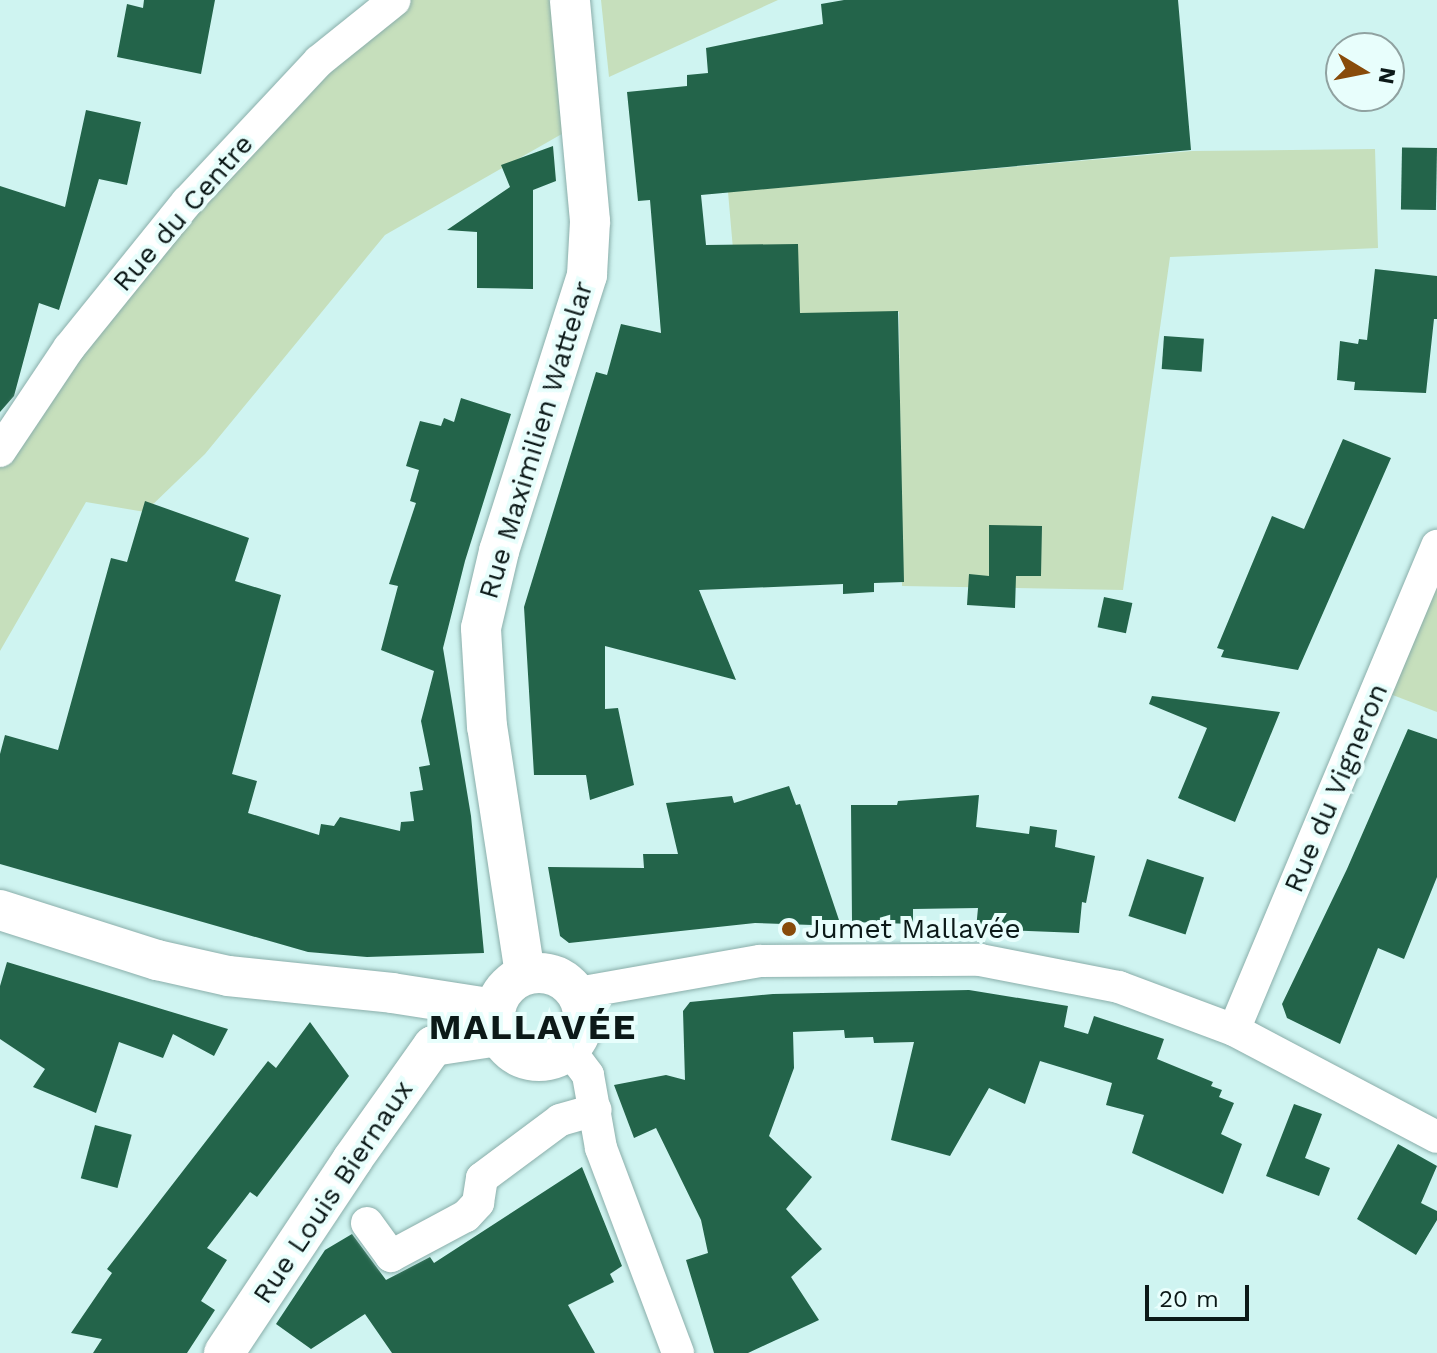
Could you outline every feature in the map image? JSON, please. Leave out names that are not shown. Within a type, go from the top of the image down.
[{"type":"street","name":"Rue du Centre","points":[[0,451],[69,348],[187,202],[319,61],[395,0]]},
{"type":"street","name":"Rue Maximilien Wattelar","points":[[525,974],[487,727],[481,628],[499,551],[587,275],[590,221],[570,0]]},
{"type":"street","name":"Rue du Vigneron","points":[[1234,1030],[1437,546]]},
{"type":"street","points":[[0,910],[157,960],[228,976],[392,993],[496,1023]]},
{"type":"street","points":[[578,993],[760,961],[980,960],[1119,987],[1234,1030],[1437,1137]]},
{"type":"street","points":[[525,974],[563,978],[578,993],[584,1026],[570,1051],[554,1060],[532,1062],[509,1051],[496,1023],[505,986],[525,974]]},
{"type":"street","name":"Rue Louis Biernaux","points":[[224,1353],[344,1172],[433,1046],[496,1023]]},
{"type":"street","points":[[570,1051],[588,1075],[601,1148],[678,1353]]},
{"type":"street","points":[[367,1223],[391,1256],[466,1216],[478,1203],[482,1178],[560,1120],[596,1110]]},
{"type":"green space","points":[[398,0],[570,0],[581,123],[385,235],[205,454],[145,512],[86,502],[0,651],[0,465],[59,362]]},
{"type":"green space","points":[[601,0],[778,0],[609,77]]},
{"type":"green space","points":[[1375,149],[1378,248],[1170,257],[1123,590],[902,586],[899,312],[739,318],[728,192],[1192,151]]},
{"type":"green space","points":[[1437,540],[1437,712],[1377,689]]},
{"type":"building","points":[[144,0],[215,0],[201,74],[117,57],[127,4],[143,8]]},
{"type":"building","points":[[844,0],[1178,0],[1191,150],[701,195],[706,245],[798,244],[800,313],[898,311],[904,582],[874,583],[874,592],[843,594],[843,584],[699,590],[736,680],[605,646],[605,709],[618,708],[634,785],[590,800],[586,775],[534,775],[524,607],[596,372],[607,375],[621,324],[661,333],[650,200],[638,201],[627,92],[687,86],[687,75],[708,73],[706,48],[823,24],[821,4]]},
{"type":"building","points":[[86,110],[141,122],[127,185],[99,179],[59,310],[39,303],[14,396],[0,412],[0,186],[65,207]]},
{"type":"building","points":[[553,146],[556,181],[533,190],[533,289],[477,288],[477,232],[447,230],[510,187],[501,165]]},
{"type":"building","points":[[1402,147],[1437,148],[1436,210],[1401,209]]},
{"type":"building","points":[[1375,269],[1437,276],[1437,319],[1434,319],[1426,393],[1354,390],[1355,382],[1337,380],[1340,341],[1358,344],[1359,339],[1367,340]]},
{"type":"building","points":[[1164,336],[1204,339],[1202,372],[1162,369]]},
{"type":"building","points":[[461,398],[511,414],[465,561],[443,648],[471,816],[484,953],[367,957],[308,952],[0,864],[0,754],[5,735],[58,750],[111,558],[127,562],[145,501],[249,538],[235,581],[281,595],[232,774],[257,781],[248,813],[319,835],[321,824],[334,826],[340,817],[400,831],[401,822],[414,821],[410,792],[423,790],[419,767],[430,765],[421,721],[434,671],[381,650],[398,586],[389,584],[416,503],[410,501],[419,470],[406,466],[413,443],[420,421],[441,426],[444,418],[454,422]]},
{"type":"building","points":[[1343,439],[1391,458],[1298,670],[1221,657],[1224,650],[1217,648],[1272,516],[1304,529]]},
{"type":"building","points":[[989,525],[1042,526],[1041,576],[1016,576],[1015,608],[967,605],[969,574],[989,576]]},
{"type":"building","points":[[1104,597],[1132,603],[1126,633],[1098,627]]},
{"type":"building","points":[[1152,696],[1280,712],[1235,822],[1178,798],[1207,728],[1149,704]]},
{"type":"building","points":[[1408,729],[1437,739],[1437,877],[1404,959],[1378,948],[1340,1044],[1287,1018],[1282,1004],[1347,869]]},
{"type":"building","points":[[789,786],[796,805],[800,804],[841,926],[755,923],[569,943],[560,936],[548,867],[644,868],[643,854],[678,854],[666,803],[732,796],[734,803]]},
{"type":"building","points":[[979,795],[976,827],[1029,834],[1030,826],[1057,830],[1055,847],[1095,856],[1086,903],[1082,902],[1079,933],[976,929],[978,908],[913,909],[913,924],[852,922],[851,805],[897,805],[898,801]]},
{"type":"building","points":[[1147,859],[1204,878],[1186,935],[1128,916]]},
{"type":"building","points":[[7,962],[228,1029],[214,1056],[173,1034],[163,1058],[119,1042],[96,1113],[33,1087],[45,1069],[0,1039],[0,986]]},
{"type":"building","points":[[969,990],[1068,1006],[1064,1027],[1088,1034],[1094,1016],[1164,1039],[1157,1059],[1213,1082],[1211,1086],[1222,1090],[1219,1097],[1234,1103],[1221,1134],[1242,1144],[1223,1194],[1132,1153],[1144,1115],[1106,1105],[1112,1083],[1040,1061],[1025,1104],[989,1088],[950,1156],[891,1140],[914,1042],[874,1043],[873,1037],[845,1038],[844,1030],[793,1032],[794,1068],[769,1136],[812,1177],[786,1209],[822,1249],[791,1277],[819,1320],[748,1353],[714,1353],[686,1260],[708,1253],[701,1220],[656,1128],[634,1138],[614,1085],[666,1075],[685,1080],[683,1011],[690,1002],[773,994]]},
{"type":"building","points":[[310,1022],[349,1076],[257,1197],[250,1192],[207,1248],[227,1260],[201,1301],[215,1310],[187,1353],[93,1353],[102,1339],[71,1333],[112,1273],[107,1269],[268,1061],[276,1068]]},
{"type":"building","points":[[1294,1104],[1322,1114],[1305,1158],[1330,1168],[1319,1196],[1266,1176]]},
{"type":"building","points":[[95,1125],[132,1135],[117,1188],[81,1178]]},
{"type":"building","points":[[1398,1144],[1437,1166],[1421,1203],[1437,1211],[1437,1220],[1416,1255],[1357,1219]]},
{"type":"building","points":[[582,1167],[622,1266],[610,1274],[614,1282],[568,1305],[595,1353],[392,1353],[365,1314],[311,1349],[276,1324],[325,1250],[352,1234],[386,1280],[430,1257],[434,1263]]},
{"type":"place","name":"Jumet Mallavée","points":[[789,929]]},
{"type":"district","name":"MALLAVÉE","points":[[533,1028]]}]
